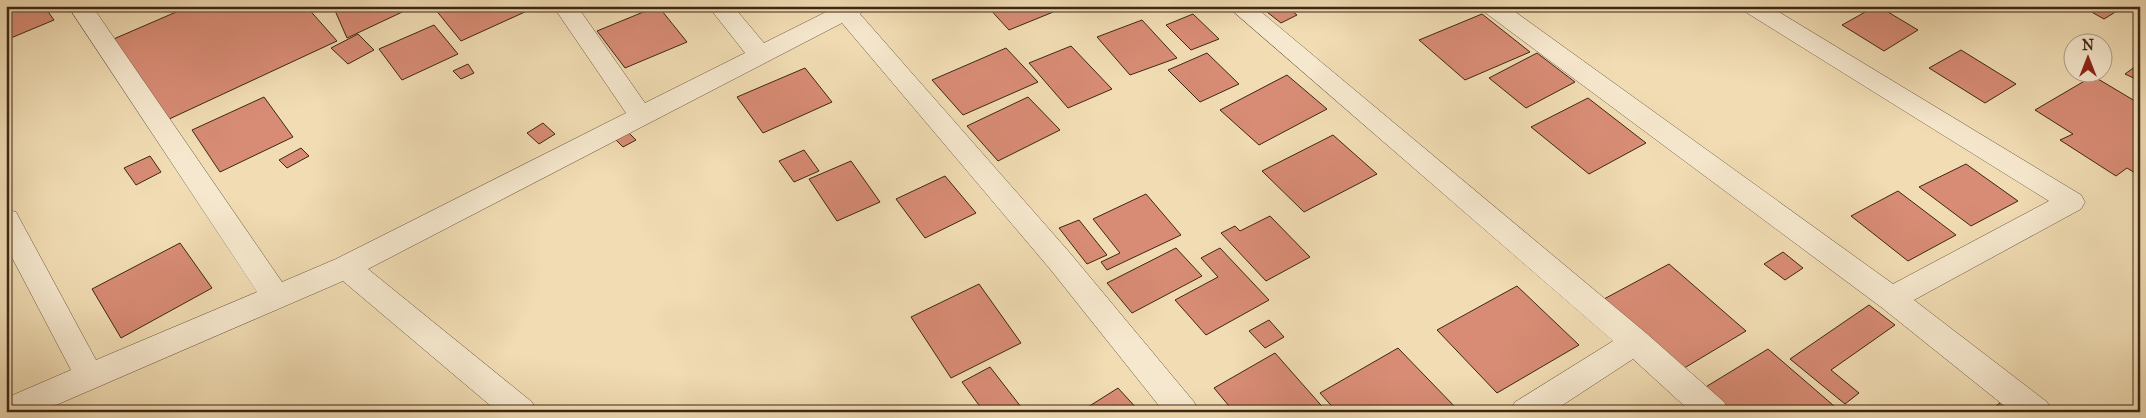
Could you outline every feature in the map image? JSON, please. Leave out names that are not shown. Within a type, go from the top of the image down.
[{"type":"street","points":[[80,6],[277,298]]},
{"type":"street","points":[[565,6],[641,116]]},
{"type":"street","points":[[720,6],[760,56]]},
{"type":"street","points":[[1239,6],[1635,342],[1713,412]]},
{"type":"street","points":[[1491,6],[1891,299],[2036,412]]},
{"type":"street","points":[[1752,6],[2071,202],[1891,299]]},
{"type":"street","points":[[6,412],[346,267],[851,9],[1184,412]]},
{"type":"street","points":[[6,219],[90,377]]},
{"type":"street","points":[[346,267],[521,412]]},
{"type":"street","points":[[1526,412],[1635,342]]},
{"type":"building","points":[[6,6],[44,6],[54,20],[6,40]]},
{"type":"building","points":[[190,6],[306,6],[337,41],[165,121],[109,41]]},
{"type":"building","points":[[333,6],[415,6],[347,38]]},
{"type":"building","points":[[442,6],[538,6],[461,41],[435,9]]},
{"type":"building","points":[[658,6],[687,42],[625,68],[597,31]]},
{"type":"building","points":[[987,6],[1068,6],[1009,30]]},
{"type":"building","points":[[1278,6],[1286,6],[1297,15],[1281,23],[1267,12]]},
{"type":"building","points":[[1876,6],[1918,30],[1884,51],[1842,25]]},
{"type":"building","points":[[2081,6],[2125,6],[2104,19]]},
{"type":"building","points":[[1193,14],[1219,39],[1191,50],[1166,25]]},
{"type":"building","points":[[1482,14],[1530,52],[1465,80],[1419,40]]},
{"type":"building","points":[[1142,20],[1177,58],[1130,75],[1097,37]]},
{"type":"building","points":[[434,25],[458,54],[402,80],[379,49]]},
{"type":"building","points":[[358,34],[374,50],[348,64],[331,48]]},
{"type":"building","points":[[1071,46],[1112,89],[1068,108],[1029,63]]},
{"type":"building","points":[[1006,48],[1038,82],[963,115],[932,80]]},
{"type":"building","points":[[1961,50],[2016,84],[1985,103],[1929,68]]},
{"type":"building","points":[[1207,53],[1239,84],[1200,102],[1168,70]]},
{"type":"building","points":[[1537,53],[1575,82],[1526,108],[1489,78]]},
{"type":"building","points":[[2140,63],[2140,81],[2125,74]]},
{"type":"building","points":[[468,64],[474,73],[461,79],[453,71]]},
{"type":"building","points":[[805,68],[832,102],[763,133],[737,97]]},
{"type":"building","points":[[1287,75],[1327,109],[1259,145],[1220,110]]},
{"type":"building","points":[[2083,82],[2103,82],[2140,104],[2140,176],[2127,168],[2116,176],[2060,140],[2073,134],[2035,110]]},
{"type":"building","points":[[264,97],[293,137],[220,172],[192,130]]},
{"type":"building","points":[[1028,97],[1060,130],[998,161],[967,126]]},
{"type":"building","points":[[1588,98],[1646,143],[1589,174],[1531,127]]},
{"type":"building","points":[[543,123],[555,134],[539,144],[527,133]]},
{"type":"building","points":[[626,130],[636,140],[623,147],[613,137]]},
{"type":"building","points":[[1333,135],[1377,174],[1304,212],[1262,171]]},
{"type":"building","points":[[301,148],[309,156],[287,168],[279,160]]},
{"type":"building","points":[[804,150],[819,171],[794,182],[779,161]]},
{"type":"building","points":[[150,156],[161,172],[136,185],[124,168]]},
{"type":"building","points":[[851,161],[880,202],[837,221],[809,179]]},
{"type":"building","points":[[1966,164],[2018,201],[1971,226],[1919,187]]},
{"type":"building","points":[[945,176],[976,213],[925,238],[896,199]]},
{"type":"building","points":[[1898,191],[1956,235],[1908,261],[1851,216]]},
{"type":"building","points":[[1146,194],[1181,235],[1107,270],[1101,262],[1120,253],[1093,219]]},
{"type":"building","points":[[1270,216],[1310,257],[1266,281],[1221,233],[1235,226],[1240,231]]},
{"type":"building","points":[[1079,220],[1107,255],[1087,264],[1059,228]]},
{"type":"building","points":[[180,243],[212,288],[121,338],[92,289]]},
{"type":"building","points":[[1176,248],[1202,276],[1132,313],[1107,283]]},
{"type":"building","points":[[1220,248],[1269,300],[1206,335],[1175,300],[1218,277],[1201,258]]},
{"type":"building","points":[[1783,252],[1803,268],[1785,280],[1764,264]]},
{"type":"building","points":[[1669,264],[1746,331],[1681,370],[1604,299]]},
{"type":"building","points":[[979,284],[1021,343],[951,378],[911,317]]},
{"type":"building","points":[[1517,286],[1579,345],[1497,393],[1437,330]]},
{"type":"building","points":[[1869,305],[1895,325],[1831,370],[1859,393],[1845,404],[1790,359]]},
{"type":"building","points":[[1269,320],[1284,337],[1265,348],[1249,331]]},
{"type":"building","points":[[1398,348],[1457,409],[1453,412],[1337,412],[1320,393]]},
{"type":"building","points":[[1768,349],[1841,412],[1730,412],[1704,388]]},
{"type":"building","points":[[1275,353],[1327,412],[1234,412],[1214,388]]},
{"type":"building","points":[[990,367],[1025,412],[984,412],[962,382]]},
{"type":"building","points":[[1118,388],[1140,412],[1080,412]]},
{"type":"building","points":[[2002,401],[2016,412],[1989,412]]}]
